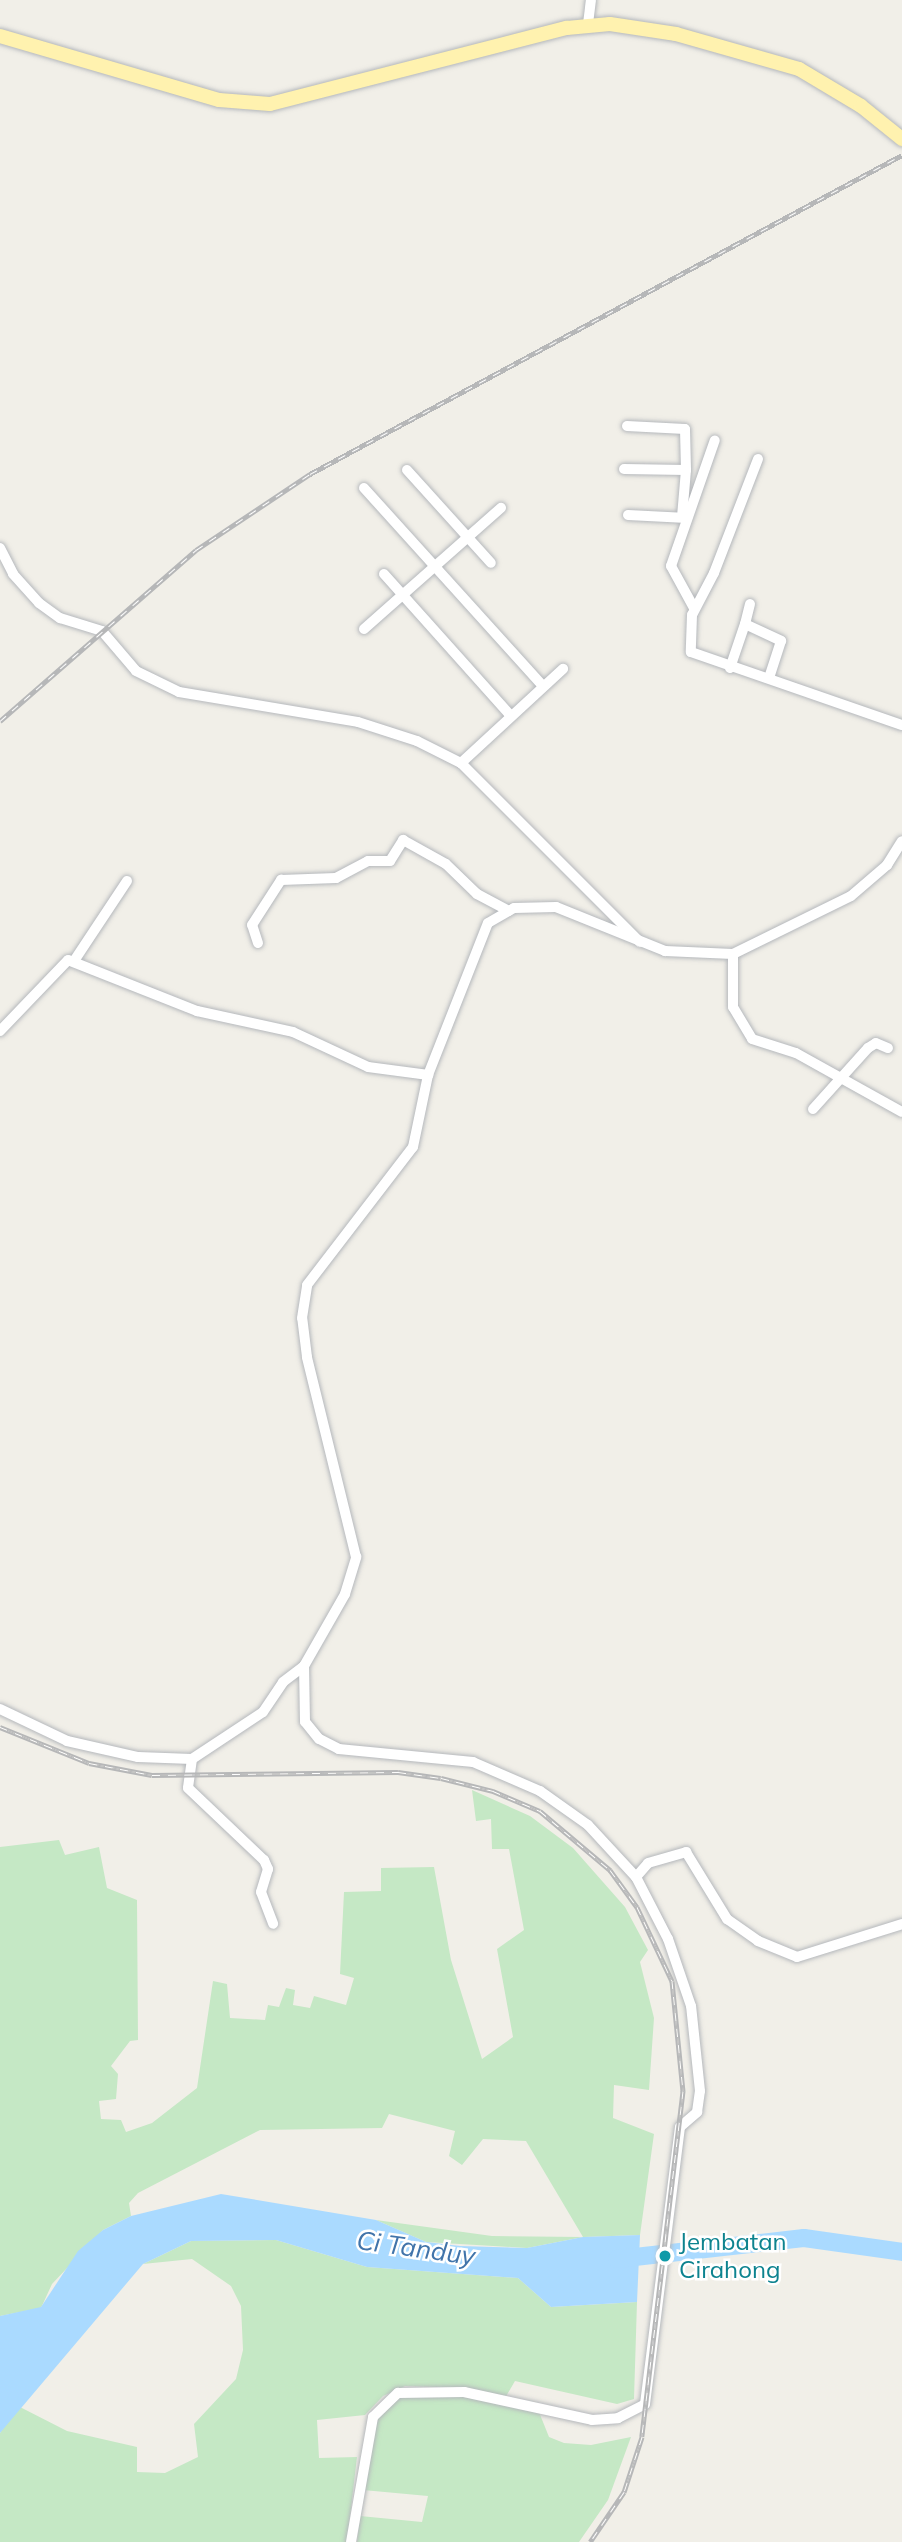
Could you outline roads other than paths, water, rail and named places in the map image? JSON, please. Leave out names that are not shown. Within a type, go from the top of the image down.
[{"type":"main road","points":[[0,36],[219,100],[270,104],[588,24],[677,34],[799,69],[861,106],[902,139]]},
{"type":"street","points":[[588,24],[591,0]]},
{"type":"street","points":[[627,426],[685,429],[684,517]]},
{"type":"street","points":[[694,608],[671,566],[684,517],[715,440]]},
{"type":"street","points":[[758,459],[714,573],[694,608],[691,652],[730,668],[769,678],[902,725]]},
{"type":"street","points":[[407,470],[491,563]]},
{"type":"street","points":[[624,470],[685,470]]},
{"type":"street","points":[[364,488],[543,687]]},
{"type":"street","points":[[363,629],[501,508]]},
{"type":"street","points":[[628,516],[684,517]]},
{"type":"street","points":[[0,548],[13,574],[39,603],[60,618],[103,631],[136,671],[178,692],[358,722],[417,741],[461,763],[640,942]]},
{"type":"street","points":[[384,574],[510,715]]},
{"type":"street","points":[[730,668],[750,604]]},
{"type":"street","points":[[745,624],[781,641],[769,678]]},
{"type":"street","points":[[461,763],[563,669]]},
{"type":"street","points":[[258,943],[252,925],[281,880],[336,878],[368,861],[390,861],[403,840],[446,864],[477,894],[509,911],[556,907],[665,951],[733,954],[851,896],[887,865],[902,841]]},
{"type":"street","points":[[0,1031],[60,967],[74,961],[127,881]]},
{"type":"street","points":[[0,1709],[67,1741],[138,1756],[192,1759],[264,1712],[283,1682],[304,1666],[345,1594],[356,1557],[307,1357],[303,1299],[314,1273],[406,1160],[417,1134],[428,1076],[484,932],[509,911]]},
{"type":"street","points":[[733,954],[733,1006],[744,1031],[843,1078],[902,1112]]},
{"type":"street","points":[[74,961],[197,1012],[293,1032],[368,1067],[428,1076]]},
{"type":"street","points":[[813,1109],[873,1044],[888,1048]]},
{"type":"street","points":[[304,1666],[305,1722],[319,1739],[340,1749],[427,1754],[506,1774],[588,1825],[636,1877],[668,1939],[691,2006],[700,2099],[696,2112],[680,2127],[649,2396],[631,2414],[592,2420],[464,2392],[398,2393],[373,2417],[351,2542]]},
{"type":"street","points":[[192,1759],[188,1788],[264,1860],[268,1869],[261,1892],[274,1924]]},
{"type":"street","points":[[636,1877],[648,1863],[686,1852],[727,1919],[758,1941],[797,1957],[902,1924]]},
{"type":"water","points":[[221,2194],[376,2220],[426,2242],[460,2246],[527,2248],[583,2237],[640,2235],[637,2302],[551,2307],[518,2278],[367,2267],[276,2240],[191,2241],[143,2264],[0,2433],[0,2316],[41,2307],[78,2251],[103,2230],[131,2216]]},
{"type":"waterway","name":"Ci Tanduy","points":[[617,2259],[804,2238],[902,2252]]},
{"type":"railway","points":[[0,721],[196,550],[310,474],[902,155]]},
{"type":"railway","points":[[0,1727],[89,1763],[152,1775],[398,1772],[441,1778],[493,1791],[540,1811],[610,1870],[637,1907],[672,1981],[683,2091],[642,2437],[624,2492],[590,2542]]},
{"type":"place","name":"Jembatan Cirahong","points":[[665,2256]]}]
